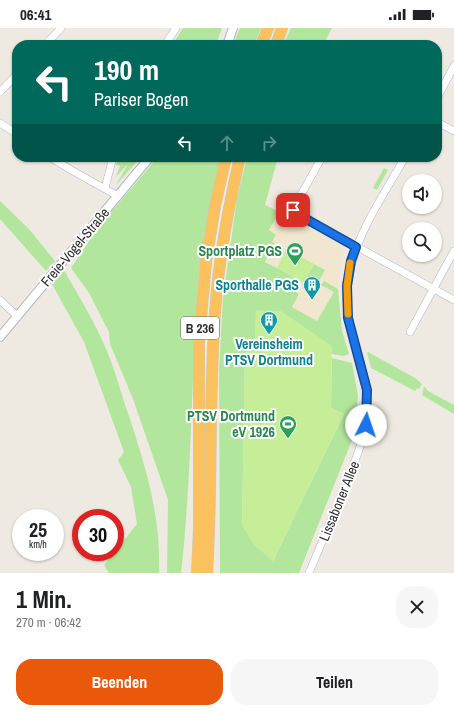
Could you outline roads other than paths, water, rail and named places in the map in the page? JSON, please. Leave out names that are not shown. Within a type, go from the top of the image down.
[{"type":"highway","points":[[278,40],[282,29]]},
{"type":"highway","points":[[263,40],[266,30]]},
{"type":"highway","name":"B 236","points":[[196,573],[198,527],[199,368],[202,301],[212,227],[225,162]]},
{"type":"highway","name":"B 236","points":[[207,573],[211,471],[212,365],[216,300],[225,230],[239,162]]},
{"type":"highway","points":[[211,471],[214,504],[214,573]]},
{"type":"highway","points":[[189,573],[197,500]]},
{"type":"street","points":[[50,40],[61,28]]},
{"type":"street","points":[[168,40],[176,28]]},
{"type":"street","points":[[229,40],[233,28]]},
{"type":"street","points":[[442,89],[454,66]]},
{"type":"street","points":[[0,92],[12,79]]},
{"type":"street","points":[[0,123],[12,131]]},
{"type":"street","points":[[442,125],[454,131]]},
{"type":"street","points":[[58,162],[118,196]]},
{"type":"street","points":[[105,188],[112,162]]},
{"type":"street","name":"Freie-Vogel-Straße","points":[[0,337],[146,162]]},
{"type":"street","points":[[319,162],[292,211],[454,300]]},
{"type":"street","name":"Lissaboner Allee","points":[[310,573],[359,452],[366,425],[367,390],[348,318],[347,286],[351,261],[356,247],[402,162]]},
{"type":"street","points":[[410,332],[454,251]]},
{"type":"street","points":[[0,300],[17,316]]},
{"type":"place","name":"Sportplatz PGS","points":[[295,266]]},
{"type":"place","name":"Sporthalle PGS","points":[[312,300]]},
{"type":"place","name":"Vereinsheim PTSV Dortmund","points":[[269,335]]},
{"type":"place","name":"PTSV Dortmund eV 1926","points":[[288,439]]}]
